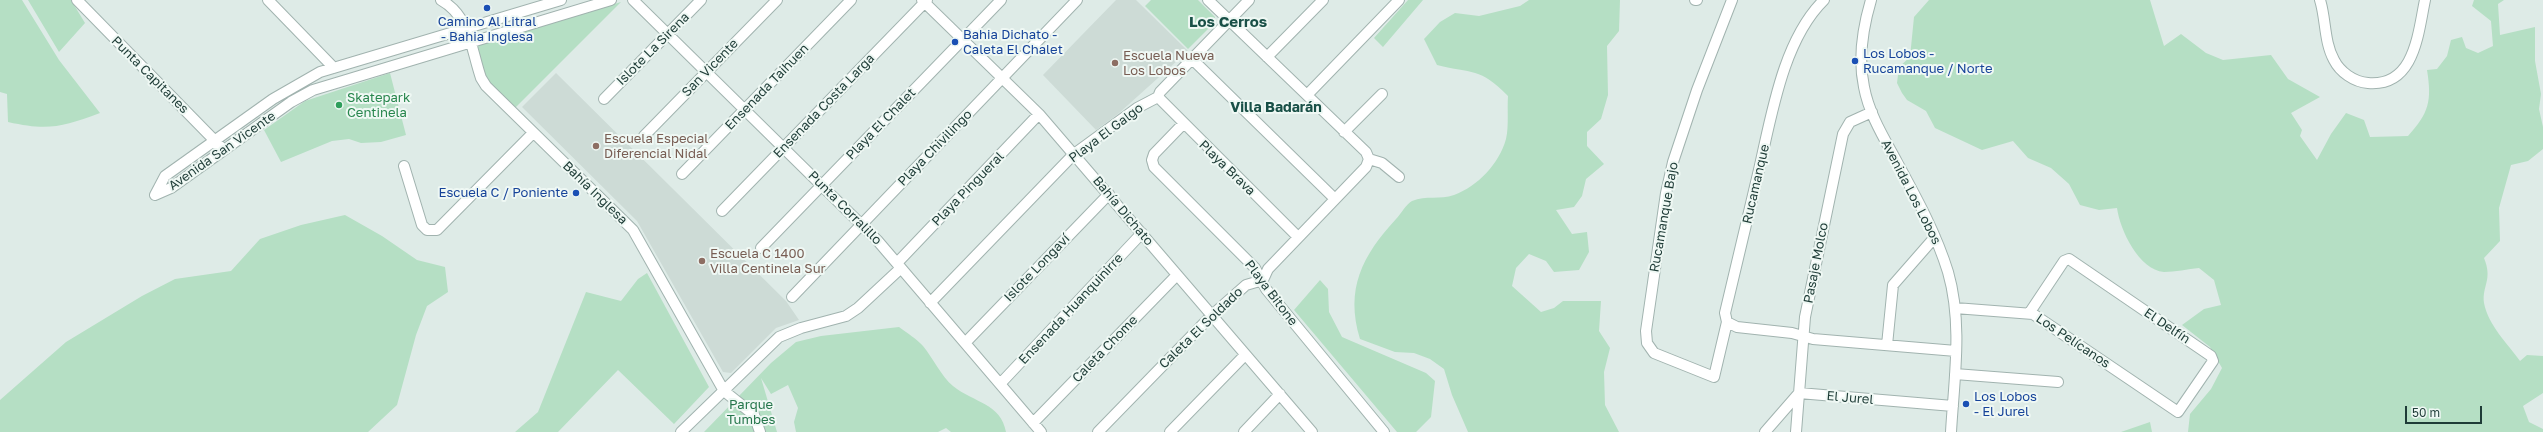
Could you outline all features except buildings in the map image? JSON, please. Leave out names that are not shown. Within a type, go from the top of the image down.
[{"type":"street","points":[[268,0],[334,68]]},
{"type":"street","name":"Bahía Inglesa","points":[[441,0],[458,12],[466,29],[481,78],[497,98],[633,230],[724,391]]},
{"type":"street","name":"Avenida San Vicente","points":[[561,0],[334,68],[303,80],[165,176],[155,195],[171,188],[291,102],[313,90],[611,0]]},
{"type":"street","name":"Punta Corralillo","points":[[633,0],[862,224],[899,265],[1041,432]]},
{"type":"street","name":"Islote La Sirena","points":[[604,98],[701,0]]},
{"type":"street","name":"San Vicente","points":[[644,136],[776,0]]},
{"type":"street","name":"Ensenada Taihuen","points":[[682,174],[851,0]]},
{"type":"street","name":"Playa El Chalet","points":[[761,248],[1001,0]]},
{"type":"street","name":"Playa Chivilingo","points":[[792,297],[1077,0]]},
{"type":"street","points":[[1208,0],[1366,152],[1369,158],[1382,163],[1399,177]]},
{"type":"street","name":"Playa El Galgo","points":[[930,303],[1074,154],[1137,108],[1158,97],[1160,92],[1249,0]]},
{"type":"street","points":[[1267,57],[1323,0]]},
{"type":"street","points":[[1307,95],[1399,0]]},
{"type":"street","name":"Rucamanque Bajo","points":[[1714,377],[1654,353],[1647,343],[1646,331],[1666,193],[1672,168],[1697,90],[1732,0]]},
{"type":"street","name":"Rucamanque","points":[[1714,377],[1727,322],[1725,313],[1780,83],[1800,33],[1812,13],[1824,0]]},
{"type":"street","points":[[2320,0],[2329,46],[2339,67],[2350,77],[2364,83],[2388,80],[2400,73],[2412,56],[2425,0]]},
{"type":"street","name":"Punta Capitanes","points":[[79,1],[224,150]]},
{"type":"street","name":"Bahía Dichato","points":[[924,1],[1040,114],[1211,316],[1312,432]]},
{"type":"street","name":"Ensenada Costa Larga","points":[[722,212],[924,1]]},
{"type":"street","name":"Avenida Los Lobos","points":[[1869,1],[1862,61],[1864,87],[1872,112],[1936,237],[1948,273],[1955,308],[1956,351],[1951,432]]},
{"type":"street","points":[[1192,59],[1335,199]]},
{"type":"street","points":[[1344,132],[1382,94]]},
{"type":"street","name":"Playa Brava","points":[[1158,97],[1183,124],[1298,237]]},
{"type":"street","name":"Pasaje Molco","points":[[1796,432],[1805,317],[1845,129],[1850,122],[1872,112]]},
{"type":"street","name":"Playa Pingueral","points":[[681,432],[779,337],[801,328],[846,316],[858,308],[1040,114]]},
{"type":"street","name":"Playa Bitone","points":[[1183,124],[1154,154],[1152,164],[1255,268],[1263,280],[1266,289],[1384,432]]},
{"type":"street","points":[[404,166],[422,225],[427,230],[437,230],[533,133]]},
{"type":"street","points":[[1263,280],[1268,269],[1366,166],[1369,158]]},
{"type":"street","name":"Islote Longaví","points":[[965,343],[1109,194]]},
{"type":"street","name":"Ensenada Huanquinirre","points":[[1000,384],[1142,233]]},
{"type":"street","points":[[1887,345],[1893,285],[1936,237]]},
{"type":"street","name":"El Delfín","points":[[2030,312],[2067,259],[2212,357],[2212,363],[2178,412]]},
{"type":"street","name":"Caleta Chome","points":[[1033,423],[1177,275]]},
{"type":"street","name":"Caleta El Soldado","points":[[1098,432],[1211,316],[1246,285],[1263,280]]},
{"type":"street","name":"Los Pelícanos","points":[[1955,308],[2030,312],[2178,412]]},
{"type":"street","points":[[1727,322],[1736,328],[1887,345],[1956,351]]},
{"type":"street","points":[[1170,432],[1245,355]]},
{"type":"street","points":[[1955,374],[2058,382]]},
{"type":"street","points":[[724,391],[754,415],[760,432]]},
{"type":"street","points":[[1244,432],[1280,394]]},
{"type":"street","points":[[1765,432],[1799,394]]},
{"type":"street","name":"El Jurel","points":[[1799,394],[1953,406]]},
{"type":"shaded area","name":"Escuela Nueva Los Lobos","points":[[1116,0],[1136,0],[1188,51],[1118,114],[1096,130],[1043,75]]},
{"type":"shaded area","name":"Escuela C 1400 Villa Centinela Sur","points":[[556,73],[786,301],[799,320],[776,328],[731,373],[723,372],[637,221],[522,107]]},
{"type":"green space","points":[[0,0],[22,0],[59,60],[100,113],[75,122],[45,127],[8,122],[7,94],[0,92]]},
{"type":"green space","points":[[28,0],[71,0],[85,23],[59,52]]},
{"type":"green space","points":[[1151,0],[1198,0],[1215,17],[1214,23],[1188,49],[1145,6]]},
{"type":"green space","points":[[1408,0],[1423,0],[1383,47],[1374,38]]},
{"type":"green space","points":[[1529,0],[1620,0],[1619,31],[1607,46],[1608,95],[1601,119],[1587,132],[1587,146],[1604,164],[1586,179],[1582,196],[1574,207],[1556,210],[1572,234],[1587,232],[1589,252],[1579,270],[1554,272],[1546,261],[1529,254],[1516,268],[1512,286],[1541,312],[1554,308],[1563,301],[1601,301],[1599,331],[1610,348],[1604,372],[1605,405],[1619,432],[1468,432],[1452,395],[1444,369],[1430,359],[1414,353],[1395,352],[1360,339],[1356,321],[1356,289],[1360,274],[1374,246],[1384,233],[1410,202],[1422,198],[1454,195],[1463,191],[1479,180],[1493,165],[1503,148],[1506,139],[1508,96],[1490,80],[1482,76],[1467,71],[1437,65],[1424,39],[1440,22],[1455,13],[1479,16],[1520,6]]},
{"type":"green space","points":[[1929,0],[2150,0],[2164,46],[2181,34],[2206,53],[2223,60],[2271,55],[2288,79],[2320,97],[2291,113],[2302,130],[2300,136],[2317,160],[2331,134],[2346,113],[2364,120],[2370,137],[2408,136],[2425,113],[2429,98],[2427,70],[2437,69],[2447,56],[2451,40],[2462,37],[2466,48],[2478,53],[2493,46],[2491,21],[2472,6],[2474,0],[2504,0],[2498,4],[2500,35],[2535,27],[2535,61],[2541,94],[2539,109],[2543,127],[2543,149],[2528,161],[2511,165],[2499,208],[2500,241],[2484,258],[2488,272],[2484,291],[2484,303],[2486,311],[2494,327],[2520,361],[2527,355],[2543,356],[2543,393],[2523,406],[2529,422],[2543,429],[2543,432],[2188,432],[2190,414],[2211,389],[2222,368],[2210,347],[2182,325],[2204,309],[2221,305],[2214,280],[2199,268],[2173,272],[2155,270],[2139,257],[2132,248],[2122,227],[2117,208],[2099,210],[2080,205],[2069,184],[2051,168],[2028,158],[2013,141],[1982,150],[1935,128],[1926,111],[1907,100],[1897,83],[1899,67],[1910,57],[1914,17]]},
{"type":"green space","points":[[621,2],[513,110],[482,78],[474,46]]},
{"type":"green space","points":[[390,73],[406,135],[381,142],[361,143],[349,139],[332,141],[281,162],[264,130],[305,101]]},
{"type":"green space","points":[[345,215],[382,236],[417,260],[445,267],[448,292],[427,306],[416,335],[397,405],[368,432],[0,432],[0,400],[66,342],[142,296],[175,279],[231,271],[260,239],[301,225]]},
{"type":"green space","points":[[647,273],[709,387],[674,424],[618,370],[558,432],[515,432],[538,412],[586,292],[621,301],[638,279]]},
{"type":"green space","points":[[1320,280],[1328,289],[1329,312],[1342,337],[1426,373],[1435,381],[1431,417],[1416,432],[1397,432],[1294,310]]},
{"type":"green space","name":"Parque Tumbes","points":[[899,327],[915,338],[923,346],[953,386],[961,392],[993,409],[1003,422],[1006,432],[951,432],[946,428],[938,432],[796,432],[794,422],[798,408],[788,385],[771,394],[761,378],[777,432],[704,432],[771,363],[796,342],[821,336]]},
{"type":"green space","points":[[2150,422],[2152,432],[2121,432]]},
{"type":"place","name":"Camino Al Litral - Bahia Inglesa","points":[[487,8]]},
{"type":"place","name":"Bahia Dichato - Caleta El Chalet","points":[[955,42]]},
{"type":"place","name":"Los Lobos - Rucamanque / Norte","points":[[1855,61]]},
{"type":"place","name":"Escuela Nueva Los Lobos","points":[[1115,63]]},
{"type":"place","name":"Skatepark Centinela","points":[[339,105]]},
{"type":"place","name":"Escuela Especial Diferencial Nidal","points":[[596,146]]},
{"type":"place","name":"Escuela C / Poniente","points":[[576,193]]},
{"type":"place","name":"Escuela C 1400 Villa Centinela Sur","points":[[702,261]]},
{"type":"place","name":"Los Lobos - El Jurel","points":[[1966,404]]},
{"type":"district","name":"Los Cerros","points":[[1228,22]]},
{"type":"district","name":"Villa Badarán","points":[[1276,108]]}]
